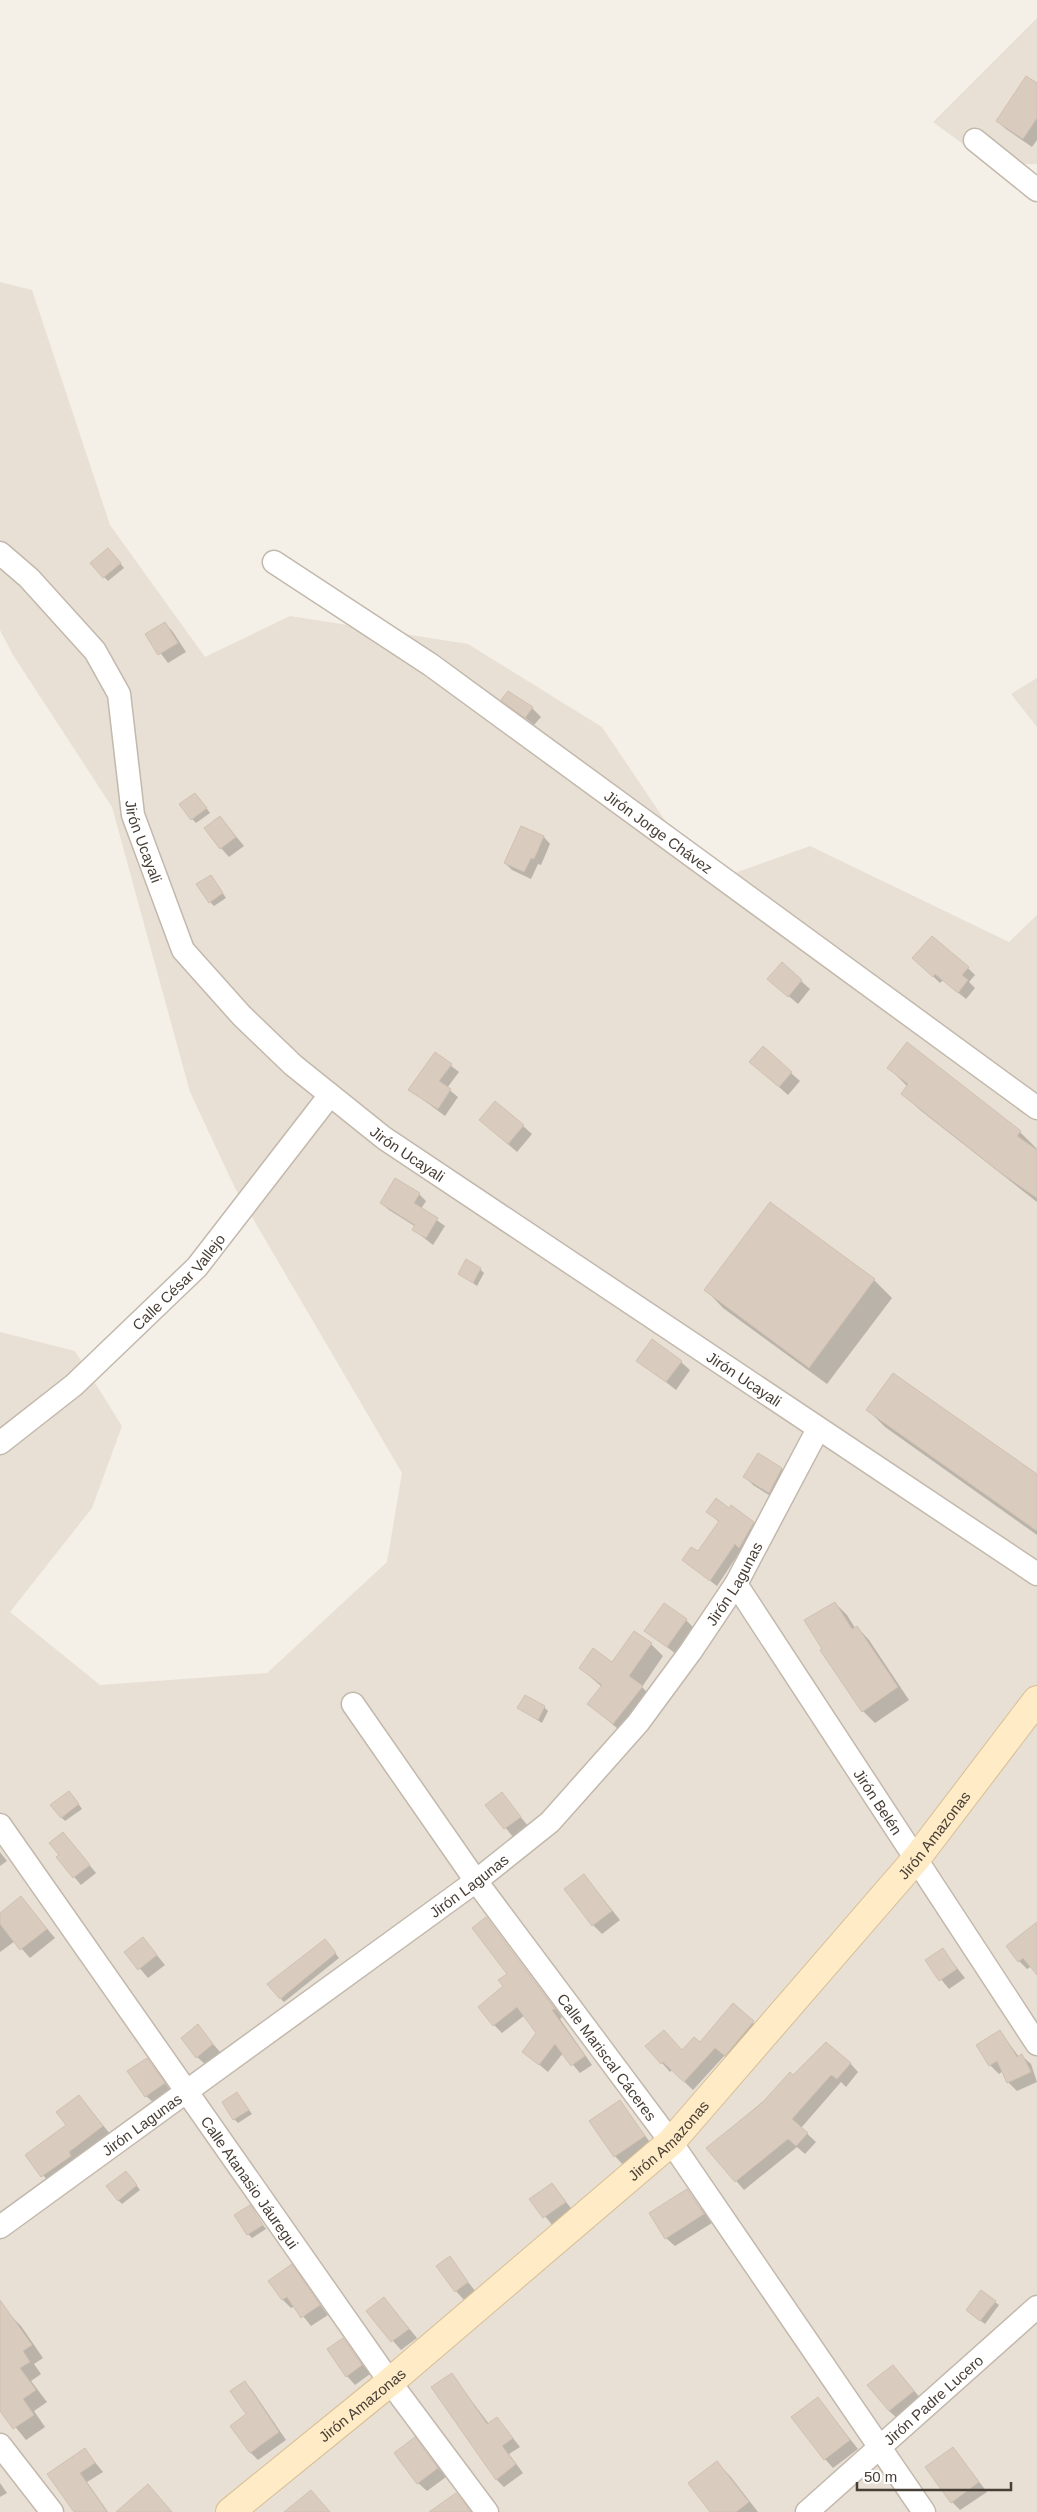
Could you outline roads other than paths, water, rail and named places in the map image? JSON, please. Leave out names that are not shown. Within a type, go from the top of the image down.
[{"type":"street","points":[[975,140],[1037,190]]},
{"type":"street","name":"Jirón Ucayali","points":[[0,553],[29,578],[95,651],[119,694],[133,815],[183,950],[242,1016],[293,1065],[384,1138],[1037,1574]]},
{"type":"street","name":"Jirón Jorge Chávez","points":[[274,562],[431,664],[1037,1108]]},
{"type":"street","name":"Calle César Vallejo","points":[[0,1443],[74,1385],[197,1267],[330,1095]]},
{"type":"street","name":"Jirón Lagunas","points":[[0,2227],[476,1881],[550,1822],[638,1723],[692,1651],[736,1584],[818,1429]]},
{"type":"street","name":"Jirón Belén","points":[[736,1584],[1037,2044]]},
{"type":"street","name":"Jirón Amazonas","points":[[230,2512],[390,2382],[671,2142],[916,1859],[1037,1700]]},
{"type":"street","name":"Calle Mariscal Cáceres","points":[[353,1704],[476,1881],[671,2142],[924,2512]]},
{"type":"street","name":"Calle Atanasio Jáuregui","points":[[0,1825],[390,2382],[487,2512]]},
{"type":"street","name":"Jirón Padre Lucero","points":[[807,2512],[1037,2307]]},
{"type":"street","points":[[0,2445],[52,2512]]}]
